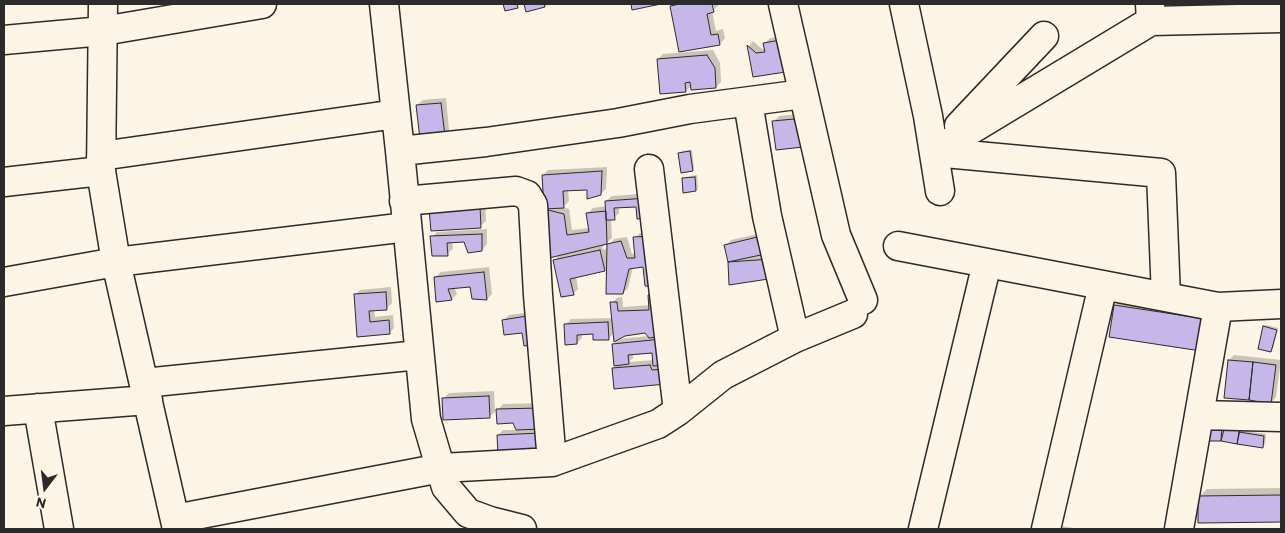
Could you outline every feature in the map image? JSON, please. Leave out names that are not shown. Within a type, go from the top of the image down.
[{"type":"street","points":[[103,4],[101,163],[116,262],[176,524],[440,468],[552,462],[658,424],[678,411],[723,375],[858,307],[836,235],[783,4]]},
{"type":"street","points":[[4,40],[103,31],[203,9],[262,4]]},
{"type":"street","points":[[384,4],[426,420],[446,487],[470,521],[490,521],[522,529]]},
{"type":"street","points":[[904,4],[928,116],[940,191]]},
{"type":"street","points":[[934,152],[1151,12],[1281,18]]},
{"type":"street","points":[[934,152],[1044,36]]},
{"type":"street","points":[[400,151],[618,123],[690,109],[803,94]]},
{"type":"street","points":[[748,102],[768,216],[795,338]]},
{"type":"street","points":[[4,182],[101,163],[396,114]]},
{"type":"street","points":[[980,150],[1161,173]]},
{"type":"street","points":[[934,152],[1161,173]]},
{"type":"street","points":[[649,169],[678,411]]},
{"type":"street","points":[[1161,173],[1166,297]]},
{"type":"street","points":[[4,282],[406,214],[516,191],[527,195],[533,205],[538,295],[552,462]]},
{"type":"street","points":[[898,246],[1218,307],[1281,304]]},
{"type":"street","points":[[923,529],[987,263]]},
{"type":"street","points":[[1046,529],[1103,285]]},
{"type":"street","points":[[1180,529],[1218,307]]},
{"type":"street","points":[[4,411],[38,408],[420,355]]},
{"type":"street","points":[[38,408],[59,529]]},
{"type":"street","points":[[1199,415],[1281,417]]},
{"type":"building","points":[[503,4],[517,4],[518,8],[505,11]]},
{"type":"building","points":[[524,4],[544,4],[545,7],[526,12]]},
{"type":"building","points":[[631,4],[661,4],[632,10]]},
{"type":"building","points":[[680,4],[712,4],[714,12],[707,14],[711,35],[718,34],[720,45],[679,52],[670,6]]},
{"type":"building","points":[[787,39],[792,71],[753,77],[747,45],[756,53],[765,52],[763,43]]},
{"type":"building","points":[[707,55],[715,68],[716,88],[691,90],[690,82],[685,83],[686,92],[660,94],[657,59]]},
{"type":"building","points":[[441,103],[445,136],[420,139],[416,105]]},
{"type":"building","points":[[806,118],[812,146],[776,150],[772,121]]},
{"type":"building","points":[[690,151],[693,171],[681,173],[678,153]]},
{"type":"building","points":[[602,171],[601,195],[587,199],[587,190],[563,191],[564,208],[544,209],[542,175]]},
{"type":"building","points":[[695,177],[696,191],[683,193],[682,178]]},
{"type":"building","points":[[647,198],[648,218],[637,219],[636,207],[614,208],[615,220],[606,220],[605,201]]},
{"type":"building","points":[[480,206],[481,228],[431,231],[429,209]]},
{"type":"building","points":[[544,209],[564,214],[567,235],[589,232],[586,213],[606,211],[607,244],[549,258]]},
{"type":"building","points":[[482,234],[482,251],[468,253],[464,242],[447,243],[448,256],[432,256],[430,236]]},
{"type":"building","points":[[766,235],[770,253],[728,262],[724,245]]},
{"type":"building","points":[[652,236],[656,287],[645,286],[643,267],[629,269],[623,294],[606,294],[607,244],[621,241],[627,258],[635,258],[633,237]]},
{"type":"building","points":[[600,250],[605,271],[570,279],[574,295],[561,297],[553,260]]},
{"type":"building","points":[[771,259],[775,278],[729,285],[728,262]]},
{"type":"building","points":[[484,272],[487,300],[472,299],[470,287],[448,289],[452,300],[436,302],[434,277]]},
{"type":"building","points":[[386,292],[387,310],[369,311],[370,322],[389,320],[390,334],[357,337],[354,294]]},
{"type":"building","points":[[655,294],[658,337],[649,338],[645,333],[625,336],[614,342],[610,302],[617,302],[618,311],[649,310],[648,295]]},
{"type":"building","points":[[1114,305],[1206,319],[1201,351],[1109,337]]},
{"type":"building","points":[[527,316],[539,344],[524,346],[522,333],[504,335],[502,320]]},
{"type":"building","points":[[608,322],[609,340],[593,340],[593,334],[577,335],[577,344],[565,345],[564,324]]},
{"type":"building","points":[[1263,326],[1277,330],[1271,352],[1258,349]]},
{"type":"building","points":[[662,339],[665,365],[653,366],[652,353],[628,355],[629,364],[614,366],[612,344]]},
{"type":"building","points":[[1228,360],[1253,362],[1249,400],[1224,398]]},
{"type":"building","points":[[1253,362],[1276,365],[1271,404],[1249,400]]},
{"type":"building","points":[[650,365],[652,370],[665,369],[666,384],[614,389],[612,368]]},
{"type":"building","points":[[489,396],[490,418],[443,420],[442,398]]},
{"type":"building","points":[[541,408],[542,429],[516,430],[513,423],[497,424],[496,409]]},
{"type":"building","points":[[1226,422],[1241,425],[1237,444],[1221,441]]},
{"type":"building","points":[[1209,423],[1222,425],[1221,441],[1206,441]]},
{"type":"building","points":[[1239,432],[1264,436],[1263,448],[1237,444]]},
{"type":"building","points":[[541,433],[542,453],[498,455],[497,435]]},
{"type":"building","points":[[1281,495],[1281,522],[1198,523],[1198,496]]}]
